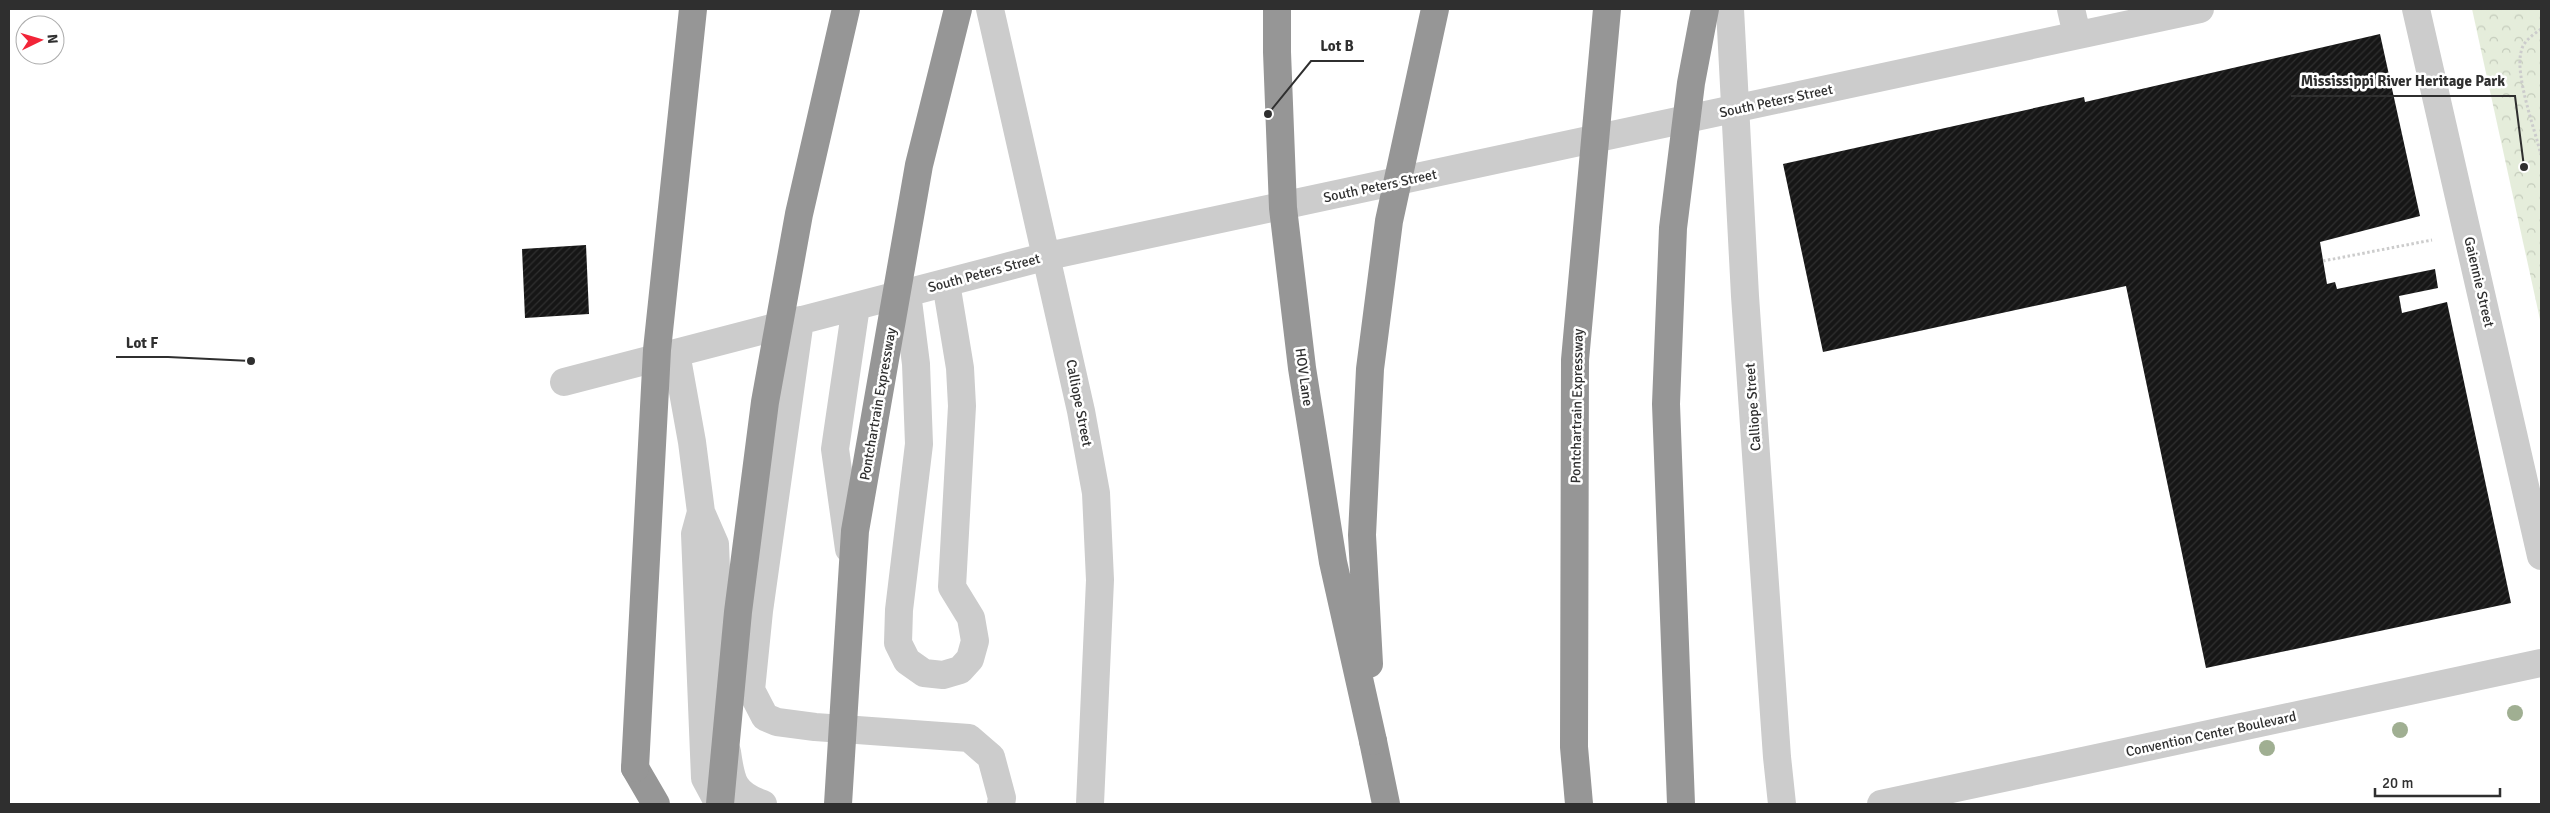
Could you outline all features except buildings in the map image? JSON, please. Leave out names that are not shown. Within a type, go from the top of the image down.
[{"type":"highway","points":[[633,804],[657,350],[693,9]]},
{"type":"highway","points":[[719,804],[738,612],[765,402],[799,214],[846,9]]},
{"type":"highway","name":"Pontchartrain Expressway","points":[[838,804],[855,531],[919,165],[958,9]]},
{"type":"highway","name":"HOV Lane","points":[[1278,9],[1277,52],[1283,208],[1302,368],[1333,562],[1373,741]]},
{"type":"highway","points":[[1386,804],[1373,741],[1362,535],[1370,369],[1389,221],[1435,9]]},
{"type":"highway","name":"Pontchartrain Expressway","points":[[1578,804],[1574,747],[1575,360],[1607,9]]},
{"type":"highway","points":[[1681,804],[1667,395],[1672,228],[1691,83],[1705,9]]},
{"type":"highway","points":[[635,768],[656,804]]},
{"type":"street","name":"Calliope Street","points":[[990,9],[1048,256],[1081,411],[1096,493],[1100,580],[1090,804]]},
{"type":"street","name":"Calliope Street","points":[[1730,9],[1775,737],[1782,804]]},
{"type":"street","points":[[2071,9],[2077,35]]},
{"type":"street","name":"South Peters Street","points":[[564,382],[1048,256],[2200,9]]},
{"type":"street","name":"Gaiennie Street","points":[[2416,9],[2541,556]]},
{"type":"street","points":[[907,293],[916,364],[919,444],[899,610],[898,643],[907,661],[924,673],[943,675],[960,670],[970,659],[974,641],[971,618],[952,587],[962,406],[959,360],[946,283]]},
{"type":"street","points":[[854,729],[860,626],[835,449],[856,306]]},
{"type":"street","points":[[800,320],[760,602],[751,690],[765,717],[777,722],[969,738],[991,757],[995,797]]},
{"type":"street","points":[[676,353],[692,442],[701,512],[715,544],[722,717],[731,780],[746,799],[763,804]]},
{"type":"street","points":[[701,512],[695,534],[705,778],[719,804]]},
{"type":"street","name":"Convention Center Boulevard","points":[[1882,804],[2541,663]]},
{"type":"path","points":[[2541,30],[2528,38],[2521,51],[2520,70],[2541,155]]},
{"type":"path","points":[[2323,261],[2438,238]]},
{"type":"green space","points":[[2472,9],[2541,9],[2541,324]]},
{"type":"place","name":"Lot B","points":[[1268,114]]},
{"type":"place","name":"Mississippi River Heritage Park","points":[[2524,167]]},
{"type":"place","name":"Lot F","points":[[251,361]]}]
